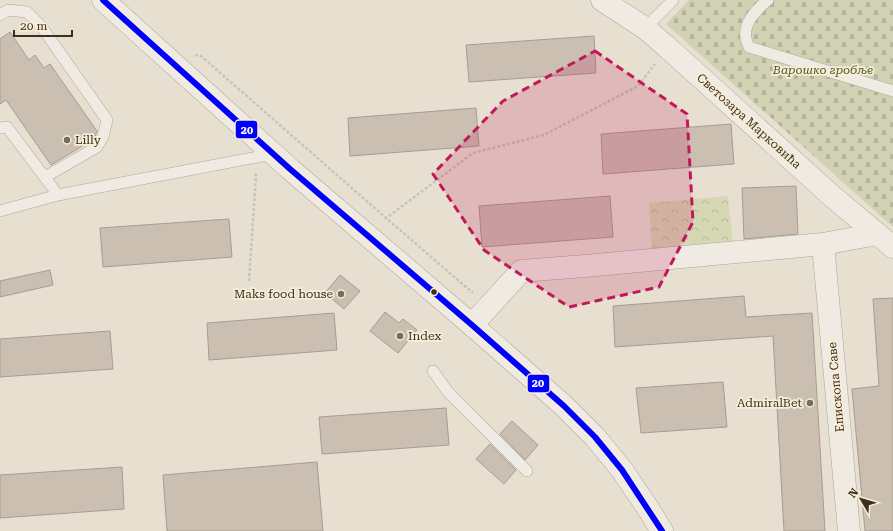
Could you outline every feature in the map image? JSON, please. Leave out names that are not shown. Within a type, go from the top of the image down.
[{"type":"street","points":[[102,0],[273,154],[564,406],[595,437],[622,470],[662,531]]},
{"type":"street","name":"Светозара Марковића","points":[[602,0],[645,28],[832,197],[885,241]]},
{"type":"street","points":[[472,325],[521,271],[823,244],[885,241]]},
{"type":"street","name":"Епископа Саве","points":[[823,244],[848,531]]},
{"type":"lane","points":[[645,28],[673,0]]},
{"type":"lane","points":[[768,0],[760,7],[746,27],[746,38],[749,47],[893,91]]},
{"type":"lane","points":[[0,15],[8,10],[27,12],[41,26],[107,120],[103,137],[97,147],[44,177]]},
{"type":"lane","points":[[0,128],[7,127],[58,195]]},
{"type":"lane","points":[[0,211],[58,195],[273,154]]},
{"type":"lane","points":[[434,371],[448,392],[527,471]]},
{"type":"path","points":[[366,234],[473,153],[544,136],[638,86],[667,47]]},
{"type":"path","points":[[169,60],[197,54],[200,56],[489,306]]},
{"type":"path","points":[[245,159],[256,175],[249,281]]},
{"type":"highlighted area","points":[[595,51],[687,114],[693,222],[659,287],[569,307],[484,250],[433,174],[503,101]]},
{"type":"green space","name":"Варошко гробље","points":[[689,0],[893,0],[893,227],[666,24]]},
{"type":"green space","points":[[728,196],[733,246],[652,253],[649,203]]},
{"type":"building","points":[[10,32],[29,60],[35,55],[44,68],[50,64],[97,131],[94,139],[51,165],[6,100],[0,104],[0,39]]},
{"type":"building","points":[[594,36],[596,73],[469,82],[466,45]]},
{"type":"building","points":[[476,108],[479,146],[350,156],[348,118]]},
{"type":"building","points":[[731,124],[734,164],[603,174],[601,134]]},
{"type":"building","points":[[796,186],[798,234],[744,239],[742,188]]},
{"type":"building","points":[[610,196],[613,237],[482,247],[479,206]]},
{"type":"building","points":[[229,219],[232,257],[103,267],[100,228]]},
{"type":"building","points":[[50,270],[53,285],[0,297],[0,281]]},
{"type":"building","name":"Maks food house","points":[[340,275],[360,291],[344,309],[325,293]]},
{"type":"building","points":[[744,296],[746,317],[812,313],[825,531],[784,531],[773,336],[615,347],[613,306]]},
{"type":"building","points":[[893,298],[893,531],[865,531],[852,389],[879,386],[873,299]]},
{"type":"building","points":[[385,312],[399,323],[403,319],[417,330],[398,353],[370,331]]},
{"type":"building","points":[[334,313],[337,350],[209,360],[207,323]]},
{"type":"building","points":[[110,331],[113,369],[0,377],[0,339]]},
{"type":"building","points":[[723,382],[727,427],[641,433],[636,388]]},
{"type":"building","points":[[446,408],[449,445],[322,454],[319,417]]},
{"type":"building","points":[[512,421],[538,445],[525,460],[500,434]]},
{"type":"building","points":[[490,444],[516,470],[504,484],[476,459]]},
{"type":"building","points":[[317,462],[323,531],[167,531],[163,475]]},
{"type":"building","points":[[122,467],[124,509],[0,518],[0,475]]},
{"type":"transit line","name":"20","points":[[103,0],[290,169],[564,406],[595,437],[622,470],[662,531]]},
{"type":"place","name":"Lilly","points":[[67,140]]},
{"type":"place","name":"Maks food house","points":[[341,294]]},
{"type":"place","name":"Index","points":[[400,336]]},
{"type":"place","name":"AdmiralBet","points":[[810,403]]}]
